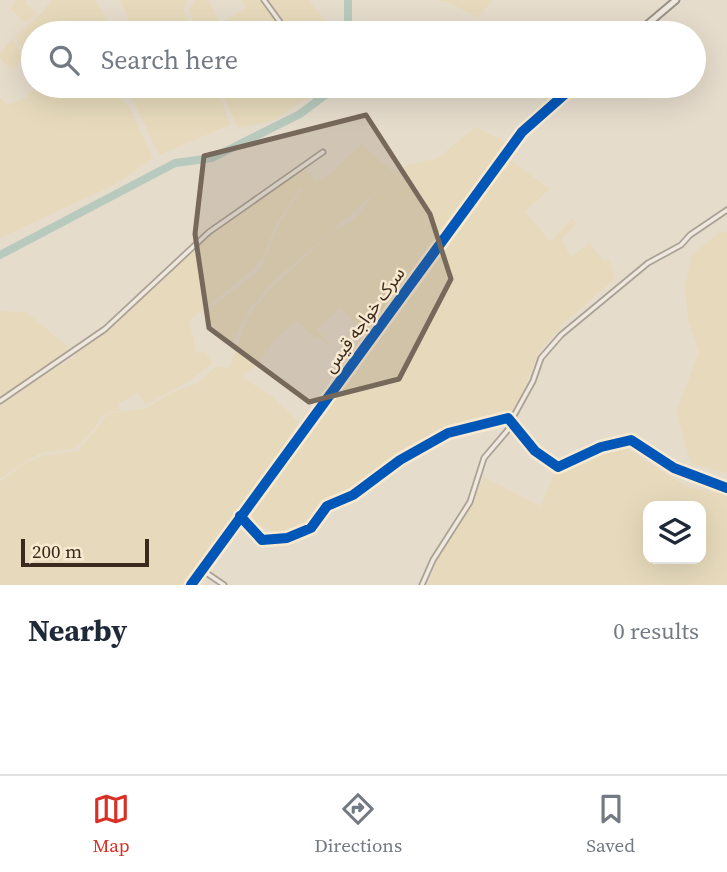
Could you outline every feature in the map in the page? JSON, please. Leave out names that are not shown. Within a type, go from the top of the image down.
[{"type":"street","points":[[264,0],[279,21]]},
{"type":"street","points":[[651,21],[676,0]]},
{"type":"street","name":"سرک خواجه قیس","points":[[191,585],[523,132],[561,98]]},
{"type":"street","points":[[0,401],[105,329],[209,232],[323,152]]},
{"type":"street","points":[[422,585],[439,550],[470,502],[484,458],[512,422],[533,381],[541,358],[561,335],[648,262],[681,245],[690,235],[727,210]]},
{"type":"street","points":[[240,516],[262,540],[287,538],[311,528],[327,506],[354,495],[400,460],[448,433],[508,418],[535,451],[558,467],[601,447],[631,440],[674,468],[727,488]]},
{"type":"street","points":[[202,570],[223,585]]},
{"type":"highlighted area","points":[[366,115],[430,214],[451,279],[399,379],[309,402],[209,328],[195,234],[204,156]]},
{"type":"shaded area","points":[[16,0],[27,0],[25,3],[38,14],[24,21],[10,9]]},
{"type":"shaded area","points":[[51,0],[95,0],[108,21],[33,21]]},
{"type":"shaded area","points":[[120,0],[188,0],[183,9],[188,21],[129,21]]},
{"type":"shaded area","points":[[195,0],[208,0],[219,21],[193,21],[189,11]]},
{"type":"shaded area","points":[[241,0],[309,0],[326,21],[223,21],[246,8]]},
{"type":"shaded area","points":[[436,0],[492,0],[478,18],[451,3]]},
{"type":"shaded area","points":[[21,32],[21,46],[15,37]]},
{"type":"shaded area","points":[[12,40],[21,50],[21,59],[15,69],[9,68],[0,58],[0,52]]},
{"type":"shaded area","points":[[0,98],[8,104],[28,98],[120,98],[128,106],[153,158],[116,184],[0,238]]},
{"type":"shaded area","points":[[130,98],[220,98],[230,125],[159,155]]},
{"type":"shaded area","points":[[224,98],[307,98],[274,120],[238,128]]},
{"type":"shaded area","points":[[475,127],[507,143],[365,335],[341,308],[317,329],[335,350],[319,337],[313,337],[297,321],[274,340],[261,361],[242,377],[273,397],[299,422],[265,476],[185,585],[0,585],[0,482],[25,463],[45,455],[78,451],[108,414],[147,408],[173,392],[196,384],[217,366],[229,368],[248,317],[268,291],[333,231],[351,222],[378,191],[275,280],[249,309],[231,345],[223,340],[204,312],[260,270],[281,220],[304,187],[301,188],[275,225],[263,258],[251,271],[189,321],[197,353],[205,351],[212,363],[193,379],[146,405],[138,393],[118,404],[121,411],[109,413],[100,417],[96,427],[75,448],[42,453],[28,460],[0,479],[0,406],[21,388],[76,356],[75,351],[115,325],[155,283],[226,221],[304,167],[316,181],[326,177],[362,144],[394,173],[408,165],[438,158]]},
{"type":"shaded area","points":[[509,159],[550,189],[525,211],[547,238],[551,241],[573,218],[576,224],[562,239],[571,257],[590,243],[603,260],[609,259],[615,279],[565,322],[539,352],[514,413],[460,424],[428,437],[360,488],[349,489],[328,500],[301,526],[288,533],[275,532],[246,518]]},
{"type":"shaded area","points":[[721,231],[727,233],[727,473],[691,464],[676,412],[699,352],[688,321],[685,288],[691,255]]},
{"type":"shaded area","points":[[0,311],[26,312],[67,346],[66,353],[0,397]]},
{"type":"shaded area","points":[[625,447],[690,487],[727,495],[727,585],[428,585],[440,551],[471,504],[484,477],[541,506],[556,469],[591,452]]},
{"type":"waterway","points":[[348,0],[348,21]]},
{"type":"waterway","points":[[0,255],[175,163],[212,158],[300,114],[321,98]]},
{"type":"cycle path","points":[[191,585],[522,132],[560,98]]},
{"type":"cycle path","points":[[240,516],[262,540],[287,538],[311,528],[327,506],[353,495],[400,460],[448,433],[508,418],[535,451],[558,467],[601,447],[631,440],[674,468],[727,488]]}]
